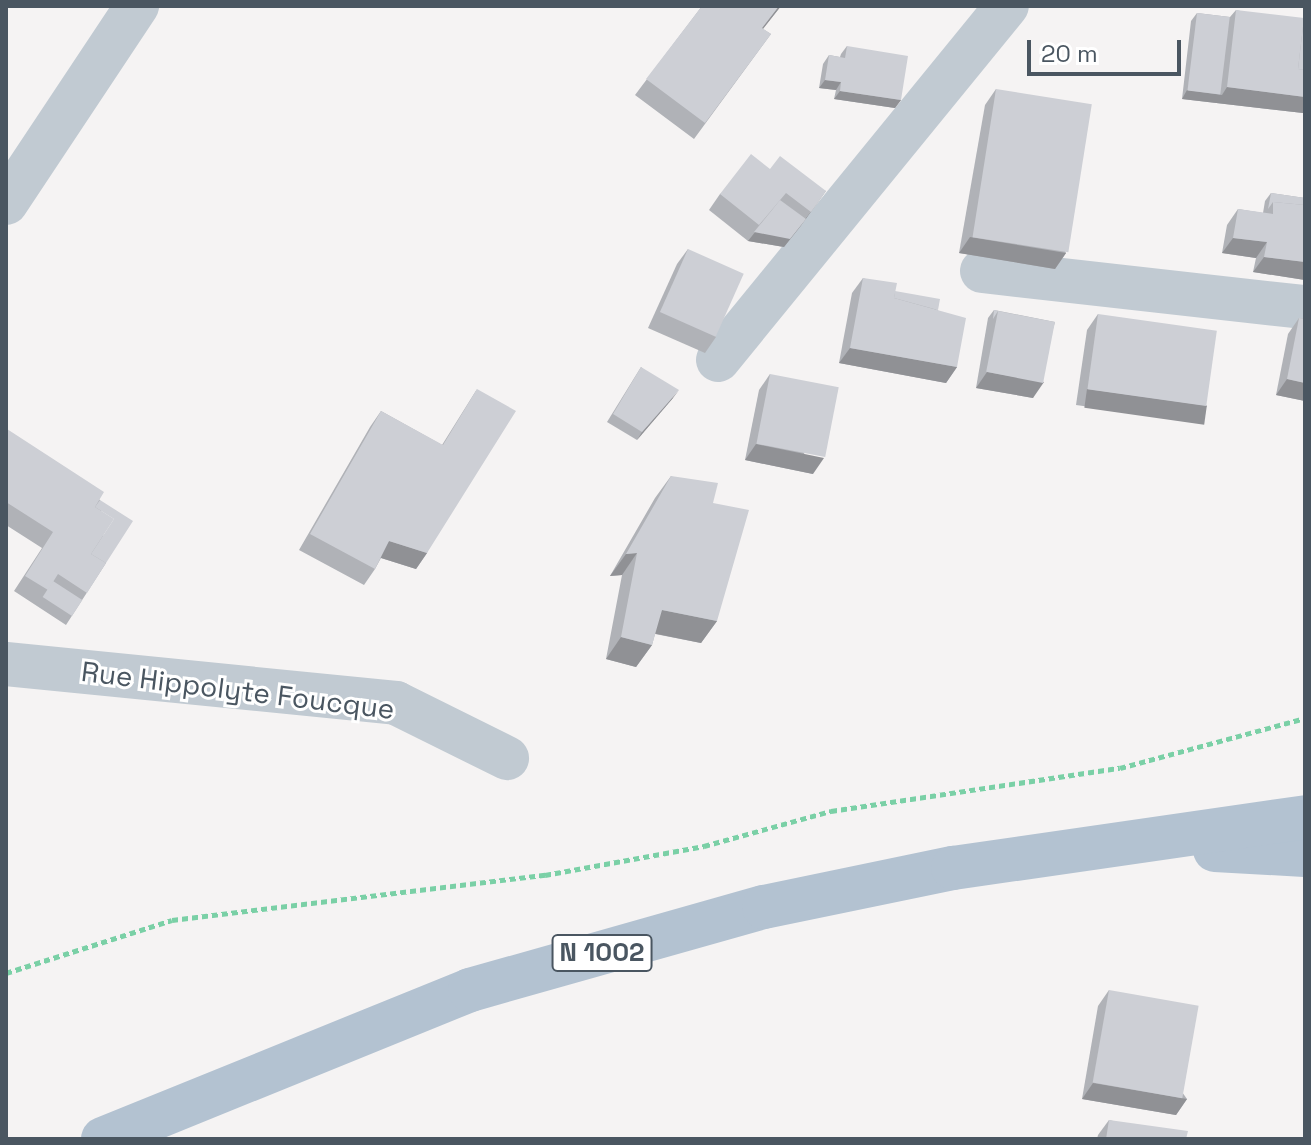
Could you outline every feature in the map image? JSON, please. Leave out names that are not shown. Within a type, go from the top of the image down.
[{"type":"main road","name":"N 1002","points":[[103,1139],[484,986],[764,907],[953,868],[1124,846],[1305,817]]},
{"type":"main road","name":"N 1002","points":[[1124,846],[1305,855]]},
{"type":"street","points":[[6,203],[137,6]]},
{"type":"street","points":[[718,360],[1007,6]]},
{"type":"street","points":[[982,271],[1305,307]]},
{"type":"street","name":"Rue Hippolyte Foucque","points":[[6,664],[396,703],[507,758]]},
{"type":"path","points":[[6,973],[172,920],[588,867],[704,846],[831,811],[1120,768],[1305,718]]},
{"type":"building","points":[[702,6],[779,6],[762,28],[771,34],[705,123],[646,79]]},
{"type":"building","points":[[1236,10],[1304,18],[1298,69],[1305,70],[1305,97],[1227,87]]},
{"type":"building","points":[[1197,13],[1230,17],[1220,94],[1187,90]]},
{"type":"building","points":[[1305,26],[1305,70],[1298,69]]},
{"type":"building","points":[[847,46],[908,56],[901,100],[840,91],[841,82],[825,80],[829,55],[845,58]]},
{"type":"building","points":[[996,89],[1092,104],[1068,252],[973,237]]},
{"type":"building","points":[[751,154],[770,169],[780,156],[826,191],[811,212],[786,193],[759,225],[720,194]]},
{"type":"building","points":[[1271,193],[1305,198],[1305,205],[1273,202],[1268,209]]},
{"type":"building","points":[[780,200],[806,219],[790,239],[754,232]]},
{"type":"building","points":[[1273,202],[1305,205],[1305,262],[1264,257],[1267,242],[1233,238],[1238,209],[1273,214]]},
{"type":"building","points":[[688,249],[744,274],[716,337],[660,312]]},
{"type":"building","points":[[863,278],[897,283],[894,298],[966,318],[957,367],[850,348]]},
{"type":"building","points":[[895,291],[940,299],[938,310],[894,298]]},
{"type":"building","points":[[998,311],[1055,322],[1043,383],[986,372]]},
{"type":"building","points":[[1098,314],[1217,331],[1206,406],[1087,389]]},
{"type":"building","points":[[1299,318],[1305,319],[1305,383],[1287,379]]},
{"type":"building","points":[[641,367],[679,390],[642,432],[613,414]]},
{"type":"building","points":[[770,374],[839,387],[825,457],[756,444]]},
{"type":"building","points":[[477,389],[516,411],[427,553],[389,541],[375,569],[310,534],[381,411],[443,445]]},
{"type":"building","points":[[7,429],[104,492],[95,507],[114,519],[91,554],[106,563],[87,593],[58,574],[48,590],[25,576],[53,532],[6,502]]},
{"type":"building","points":[[671,476],[718,483],[713,503],[749,510],[717,621],[662,610],[652,645],[621,637],[637,553],[626,554]]},
{"type":"building","points":[[100,500],[133,521],[106,563],[91,554],[114,519],[95,507]]},
{"type":"building","points":[[53,581],[82,600],[72,616],[43,597]]},
{"type":"building","points":[[1109,990],[1199,1006],[1182,1098],[1093,1083]]},
{"type":"building","points":[[1109,1120],[1188,1131],[1186,1139],[1106,1139]]}]
